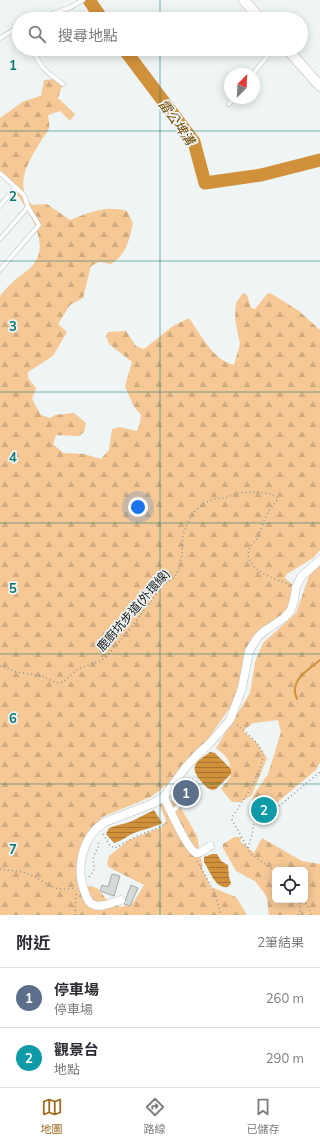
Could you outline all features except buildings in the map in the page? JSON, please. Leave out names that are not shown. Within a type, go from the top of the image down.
[{"type":"street","points":[[244,0],[254,12]]},
{"type":"street","points":[[293,56],[320,86]]},
{"type":"street","points":[[121,900],[100,906],[93,905],[89,902],[80,886],[81,861],[91,834],[98,826],[105,822],[154,803],[164,797],[197,754],[210,743],[230,720],[242,688],[249,650],[260,635],[288,614],[294,600],[296,587],[301,577],[320,560]]},
{"type":"street","points":[[164,797],[189,847],[196,853],[201,852],[210,846]]},
{"type":"lane","points":[[57,12],[69,8],[82,0]]},
{"type":"lane","points":[[0,38],[12,31]]},
{"type":"lane","points":[[36,56],[45,71],[63,84]]},
{"type":"lane","points":[[258,68],[267,56]]},
{"type":"lane","points":[[0,181],[2,175],[24,195],[28,207],[38,225],[0,270]]},
{"type":"lane","points":[[0,206],[15,188]]},
{"type":"lane","points":[[0,239],[28,207]]},
{"type":"lane","points":[[173,817],[188,796],[195,779]]},
{"type":"path","name":"鹿廚坑步道(外環線)","points":[[0,666],[16,672],[42,676],[57,683],[63,682],[78,669],[100,661],[106,657],[131,628],[164,584],[174,578],[178,571],[182,554],[183,534],[189,520],[195,511],[204,503],[214,499],[228,497],[237,493],[248,492],[270,494],[278,498],[265,518],[258,537],[250,546],[248,553],[249,560],[254,567],[262,572],[296,587]]},
{"type":"path","points":[[230,720],[254,740],[262,750],[263,755],[262,762],[253,785],[233,816],[232,820],[251,854],[272,869]]},
{"type":"path","points":[[248,849],[254,823],[258,818],[279,806],[320,772]]},
{"type":"path","points":[[101,832],[110,846],[115,848],[137,836],[158,828],[173,817]]},
{"type":"path","points":[[75,915],[80,886],[94,868],[94,857],[98,848],[97,840]]},
{"type":"path","points":[[196,853],[198,862],[214,891],[221,915]]},
{"type":"path","points":[[0,869],[28,873],[50,886],[62,890],[80,886]]},
{"type":"path","points":[[298,915],[300,912],[300,903]]},
{"type":"path","points":[[305,903],[309,908],[311,915]]},
{"type":"green space","points":[[56,79],[62,86],[58,98],[75,114],[70,121],[60,111],[48,115],[48,130],[32,156],[25,173],[23,181],[26,197],[32,205],[47,204],[70,220],[98,210],[119,209],[127,211],[133,223],[126,246],[121,256],[111,264],[99,262],[91,266],[83,298],[70,305],[58,324],[67,332],[53,356],[28,372],[28,378],[36,388],[32,399],[41,415],[50,418],[55,415],[74,413],[86,423],[84,432],[79,436],[56,435],[53,444],[63,453],[84,454],[101,459],[109,450],[112,429],[120,427],[137,431],[141,415],[133,405],[125,386],[132,362],[109,344],[106,336],[108,332],[126,331],[136,346],[144,349],[173,326],[189,318],[208,346],[220,358],[234,365],[240,344],[235,319],[236,303],[243,293],[247,295],[251,308],[255,309],[268,293],[272,294],[299,311],[320,330],[320,550],[313,558],[287,574],[285,578],[297,589],[292,606],[259,634],[236,699],[196,756],[172,781],[151,797],[102,817],[87,838],[82,855],[85,888],[89,886],[97,888],[106,899],[121,907],[133,903],[144,885],[110,868],[107,865],[109,856],[129,840],[162,827],[166,820],[159,804],[171,800],[181,808],[197,836],[203,871],[211,887],[236,897],[247,915],[0,915],[0,296],[9,285],[32,266],[38,256],[40,244],[32,219],[18,195],[4,175],[0,172],[0,118],[24,101],[41,96],[44,80]]},
{"type":"green space","points":[[320,561],[320,762],[316,770],[274,805],[259,813],[252,809],[253,796],[268,774],[281,732],[278,720],[253,723],[243,731],[257,743],[267,758],[252,795],[241,802],[232,802],[221,789],[231,776],[231,771],[228,760],[224,754],[216,748],[250,693],[255,662],[263,643],[296,613],[310,573]]},
{"type":"green space","points":[[234,837],[242,837],[240,841],[254,853],[262,838],[302,861],[320,864],[320,915],[269,915],[267,897],[255,881],[236,871],[223,848],[223,844]]},
{"type":"shaded area","points":[[210,752],[215,753],[231,769],[231,774],[216,789],[213,790],[204,785],[196,775],[195,771],[198,761]]},
{"type":"shaded area","points":[[154,810],[162,823],[134,833],[114,843],[106,834],[109,828],[130,822]]},
{"type":"shaded area","points":[[217,854],[221,861],[228,865],[231,883],[228,887],[223,887],[216,882],[204,862],[204,857]]},
{"type":"waterway","name":"雷公埤溝","points":[[89,0],[97,12]]},
{"type":"waterway","name":"雷公埤溝","points":[[129,56],[194,142],[205,183],[261,175],[320,160]]},
{"type":"waterway","points":[[297,699],[295,690],[298,680],[320,660]]},
{"type":"place","name":"停車場","points":[[186,793]]},
{"type":"place","name":"觀景台","points":[[264,810]]}]
